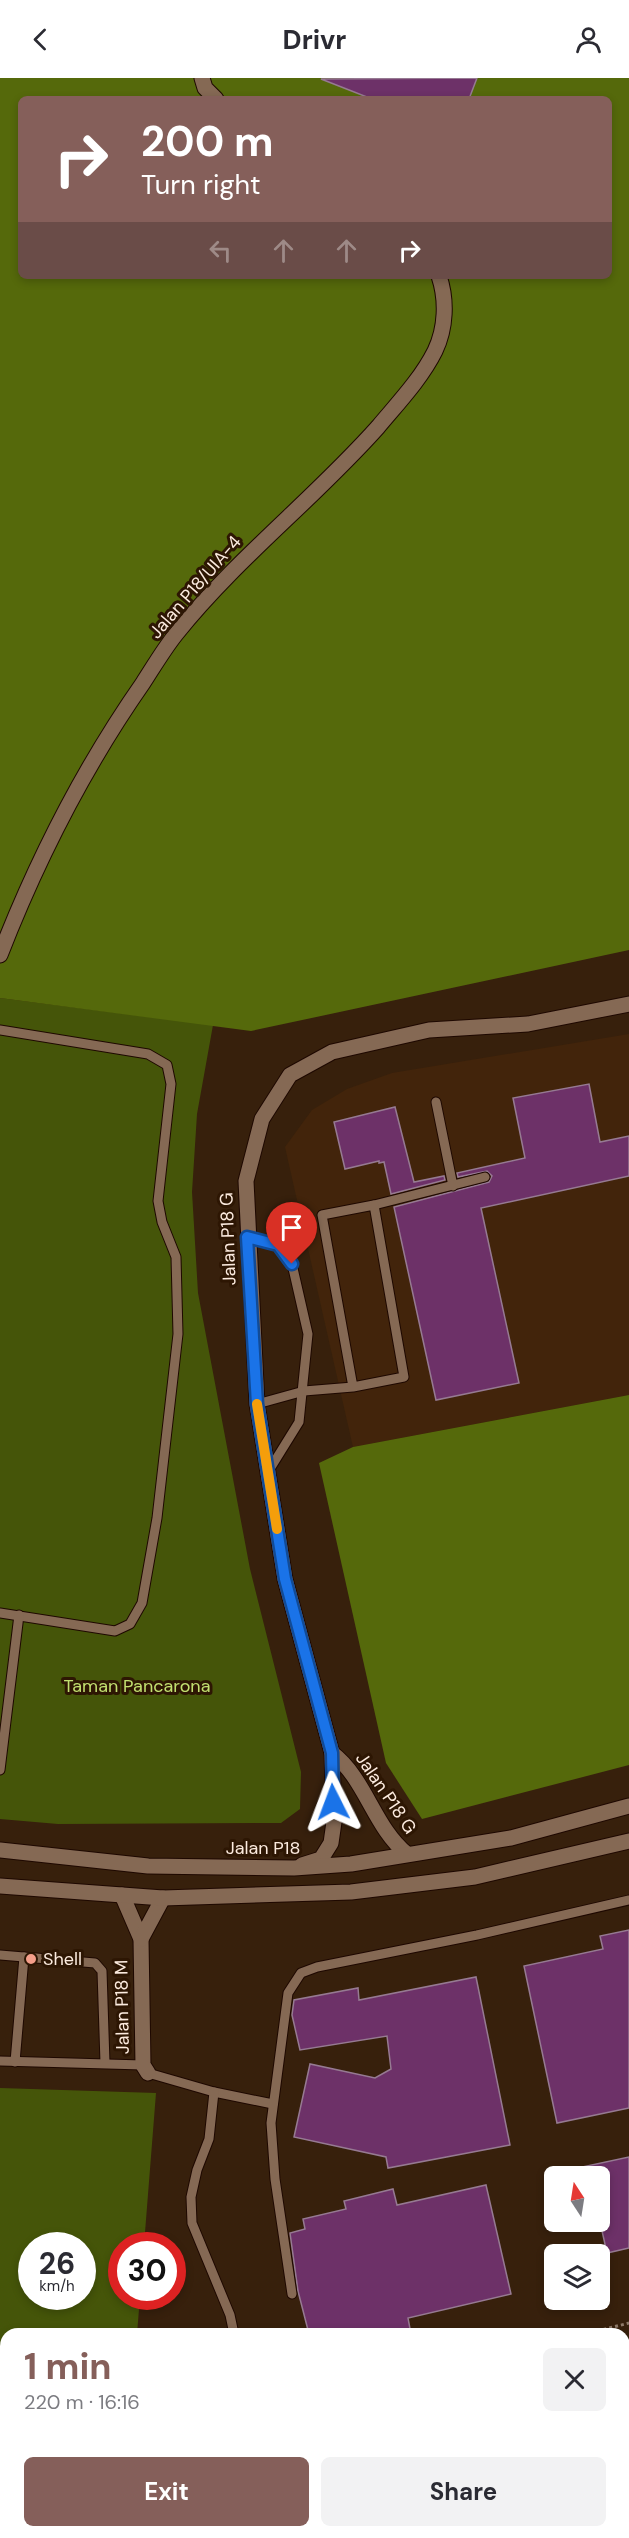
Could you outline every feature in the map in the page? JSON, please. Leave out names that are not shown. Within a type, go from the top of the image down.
[{"type":"street","points":[[202,78],[205,88],[213,96]]},
{"type":"street","name":"Jalan P18/UIA-4","points":[[0,955],[59,824],[116,721],[176,634],[247,556],[341,469],[410,390],[435,350],[445,317],[443,288],[440,279]]},
{"type":"street","name":"Jalan P18 G","points":[[294,1868],[321,1859],[331,1843],[334,1822],[332,1753],[285,1579],[257,1404],[246,1181],[262,1119],[290,1075],[332,1052],[429,1030],[528,1024],[629,1004]]},
{"type":"street","name":"Jalan P18 G","points":[[332,1753],[350,1771],[386,1834],[407,1854]]},
{"type":"street","name":"Jalan P18","points":[[0,1850],[148,1866],[294,1868],[351,1864],[511,1838],[629,1806]]},
{"type":"street","points":[[0,1886],[163,1898],[351,1892],[475,1877],[629,1841]]},
{"type":"street","name":"Jalan P18 M","points":[[122,1895],[141,1939],[146,2069]]},
{"type":"street","name":"Jalan P18 M","points":[[141,1939],[163,1898]]},
{"type":"lane","points":[[0,1030],[148,1054],[167,1065],[171,1084],[158,1201],[162,1222],[176,1257],[178,1292],[178,1334],[157,1518],[145,1591],[136,1616],[123,1629],[115,1631],[0,1613]]},
{"type":"lane","points":[[436,1102],[453,1186]]},
{"type":"lane","points":[[353,1387],[322,1215],[374,1205],[485,1177]]},
{"type":"lane","points":[[257,1404],[304,1391],[353,1387],[404,1377],[374,1205]]},
{"type":"lane","points":[[247,1237],[278,1245],[292,1264],[308,1334],[304,1391],[299,1422],[268,1472]]},
{"type":"lane","points":[[0,1770],[20,1615]]},
{"type":"lane","points":[[292,2294],[274,2179],[271,2123],[288,1993],[301,1972],[629,1900]]},
{"type":"lane","points":[[0,1955],[100,1966],[105,2063]]},
{"type":"lane","points":[[15,2062],[24,1956]]},
{"type":"lane","points":[[0,2061],[105,2063],[146,2069],[214,2092],[273,2104]]},
{"type":"lane","points":[[214,2092],[209,2139],[197,2170],[191,2197],[192,2223],[230,2315],[233,2328]]},
{"type":"path","points":[[609,2328],[629,2323]]},
{"type":"shaded area","points":[[629,1034],[629,1395],[353,1447],[285,1147],[312,1110],[347,1089],[392,1073]]},
{"type":"green space","points":[[0,78],[629,78],[629,950],[251,1031],[0,998]]},
{"type":"green space","name":"Taman Pancarona","points":[[0,998],[213,1025],[197,1114],[192,1192],[198,1293],[250,1569],[301,1772],[300,1809],[281,1823],[58,1824],[0,1819]]},
{"type":"green space","points":[[629,1395],[629,1765],[422,1819],[386,1763],[319,1463],[353,1447]]},
{"type":"green space","points":[[0,2088],[156,2093],[145,2232],[108,2232],[108,2310],[139,2310],[137,2328],[0,2328]]},
{"type":"building","points":[[477,78],[470,96],[364,96],[321,79]]},
{"type":"building","points":[[589,1084],[600,1142],[629,1136],[629,1176],[481,1208],[519,1383],[436,1400],[394,1207],[489,1182],[492,1176],[487,1171],[458,1177],[457,1173],[525,1158],[513,1098]]},
{"type":"building","points":[[395,1107],[414,1182],[444,1176],[445,1180],[391,1194],[384,1162],[379,1163],[379,1161],[345,1169],[334,1122]]},
{"type":"building","points":[[629,1930],[629,2108],[557,2123],[524,1966],[603,1949],[600,1936]]},
{"type":"building","points":[[476,1977],[510,2145],[388,2168],[386,2157],[294,2137],[310,2064],[375,2078],[391,2069],[387,2036],[300,2050],[292,2015],[294,2000],[358,1988],[359,2000]]},
{"type":"building","points":[[629,2157],[629,2248],[610,2252],[610,2244],[605,2244],[602,2232],[610,2232],[610,2166],[587,2166]]},
{"type":"building","points":[[486,2185],[511,2294],[408,2318],[410,2328],[307,2328],[298,2291],[290,2233],[305,2229],[303,2219],[346,2209],[344,2201],[393,2189],[397,2205]]},
{"type":"slow traffic","points":[[257,1404],[277,1529]]},
{"type":"place","name":"Shell","points":[[31,1959]]},
{"type":"route","points":[[292,1264],[278,1245],[247,1237],[257,1404],[285,1579],[332,1753],[333,1802]]}]
